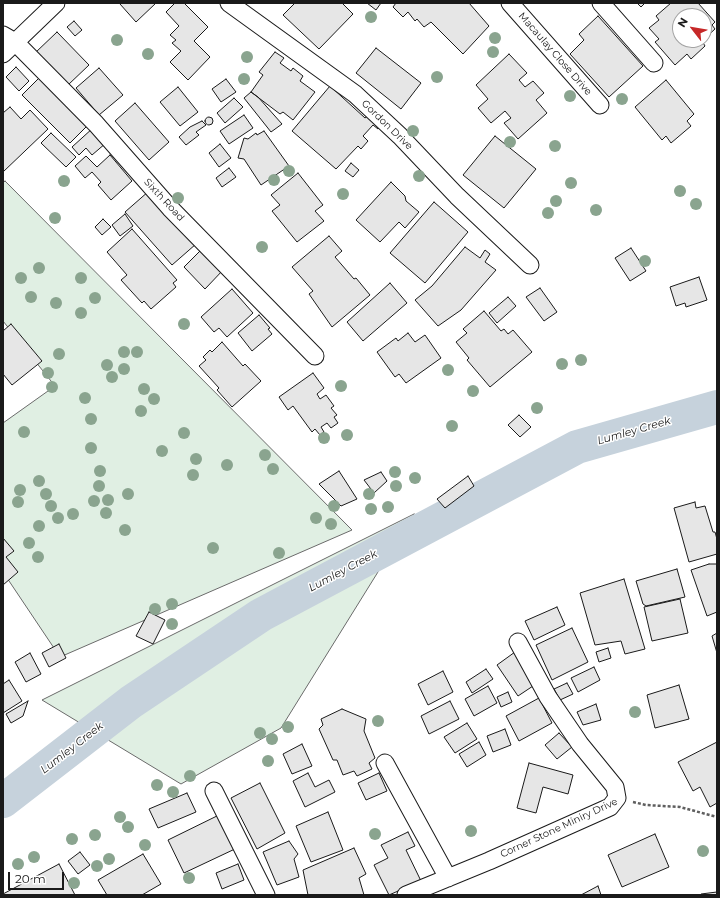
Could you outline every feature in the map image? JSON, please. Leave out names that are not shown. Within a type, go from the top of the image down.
[{"type":"street","points":[[3,54],[9,39],[56,3]]},
{"type":"street","name":"Gordon Drive","points":[[229,3],[355,94],[400,136],[457,196],[530,265]]},
{"type":"street","name":"Macaulay Close Drive","points":[[510,3],[600,105]]},
{"type":"street","points":[[601,3],[654,63]]},
{"type":"street","name":"Sixth Road","points":[[9,39],[96,124],[170,208],[315,356]]},
{"type":"street","points":[[518,642],[548,697],[580,744],[614,787],[617,798]]},
{"type":"street","points":[[384,763],[448,878]]},
{"type":"street","points":[[214,791],[266,895]]},
{"type":"street","name":"Corner Stone Miniry Drive","points":[[406,895],[610,807],[617,798]]},
{"type":"path","name":"Corner Stone Miniry Drive","points":[[617,798],[646,805],[680,807],[717,817]]},
{"type":"green space","points":[[5,181],[352,530],[60,657],[3,572],[3,423],[55,386],[3,321],[3,183]]},
{"type":"green space","points":[[414,514],[281,728],[181,784],[42,700]]},
{"type":"building","points":[[156,3],[136,22],[120,4]]},
{"type":"building","points":[[175,3],[184,3],[208,27],[194,41],[210,57],[188,80],[170,62],[181,51],[172,43],[176,40],[170,35],[179,26],[166,12]]},
{"type":"building","points":[[295,3],[342,3],[353,14],[319,49],[283,15]]},
{"type":"building","points":[[367,3],[381,3],[376,10]]},
{"type":"building","points":[[396,3],[469,3],[489,26],[463,54],[431,22],[424,27],[417,19],[415,21],[408,12],[403,17],[393,7]]},
{"type":"building","points":[[637,3],[645,3],[641,7]]},
{"type":"building","points":[[671,3],[698,3],[702,8],[672,8],[672,48],[703,48],[691,59],[687,54],[675,65],[655,42],[659,39],[649,28],[659,20],[656,16]]},
{"type":"building","points":[[598,16],[643,66],[609,97],[570,54],[584,40],[579,34]]},
{"type":"building","points":[[74,21],[82,30],[75,36],[67,27]]},
{"type":"building","points":[[712,25],[715,29],[712,32]]},
{"type":"building","points":[[57,32],[89,65],[68,85],[50,66],[48,68],[35,53]]},
{"type":"building","points":[[376,48],[421,83],[401,109],[356,73]]},
{"type":"building","points":[[275,52],[284,58],[280,63],[291,71],[293,68],[303,76],[300,81],[315,92],[293,120],[283,112],[280,114],[251,92],[263,75],[259,72]]},
{"type":"building","points":[[509,54],[527,73],[519,80],[525,87],[533,81],[544,93],[536,100],[547,113],[518,139],[504,123],[511,118],[505,111],[491,123],[478,108],[488,99],[476,85]]},
{"type":"building","points":[[16,67],[29,81],[19,91],[6,77]]},
{"type":"building","points":[[99,68],[123,95],[99,115],[76,88]]},
{"type":"building","points":[[42,75],[90,123],[70,143],[22,95]]},
{"type":"building","points":[[226,79],[236,92],[221,102],[212,89]]},
{"type":"building","points":[[666,80],[694,114],[687,121],[691,126],[671,143],[666,136],[662,140],[635,107]]},
{"type":"building","points":[[330,86],[365,118],[369,115],[381,126],[378,129],[373,125],[363,136],[368,141],[361,149],[358,146],[336,169],[292,131]]},
{"type":"building","points":[[178,87],[198,112],[180,126],[160,102]]},
{"type":"building","points":[[251,92],[258,97],[282,124],[271,132],[244,98]]},
{"type":"building","points":[[234,98],[243,107],[225,123],[217,113]]},
{"type":"building","points":[[135,103],[169,142],[149,160],[115,121]]},
{"type":"building","points":[[10,107],[21,119],[30,110],[48,129],[3,172],[3,113]]},
{"type":"building","points":[[244,115],[253,128],[229,144],[220,131]]},
{"type":"building","points":[[209,117],[212,118],[212,124],[209,125],[206,124],[205,121],[206,118]]},
{"type":"building","points":[[202,121],[206,125],[196,132],[199,135],[186,145],[179,137],[190,127]]},
{"type":"building","points":[[93,128],[106,143],[92,155],[86,148],[79,155],[72,147]]},
{"type":"building","points":[[264,131],[289,166],[261,185],[244,159],[238,158],[244,138],[248,139],[256,133],[257,135]]},
{"type":"building","points":[[51,133],[76,157],[66,167],[41,143]]},
{"type":"building","points":[[495,136],[536,169],[504,208],[463,175]]},
{"type":"building","points":[[220,144],[231,158],[219,167],[209,153]]},
{"type":"building","points":[[110,155],[132,181],[111,200],[98,185],[101,182],[92,172],[85,178],[75,166],[86,156],[97,167]]},
{"type":"building","points":[[351,163],[359,170],[353,177],[345,171]]},
{"type":"building","points":[[229,168],[236,177],[222,187],[216,178]]},
{"type":"building","points":[[298,173],[323,205],[315,211],[324,221],[297,242],[272,211],[280,205],[271,195]]},
{"type":"building","points":[[391,182],[405,196],[406,201],[419,212],[405,228],[399,222],[380,242],[356,220]]},
{"type":"building","points":[[149,191],[196,244],[172,265],[125,212]]},
{"type":"building","points":[[434,202],[468,232],[425,283],[390,253]]},
{"type":"building","points":[[125,214],[133,226],[120,236],[112,225]]},
{"type":"building","points":[[103,219],[111,227],[102,235],[95,227]]},
{"type":"building","points":[[132,229],[177,280],[173,283],[176,287],[151,309],[144,301],[142,303],[121,280],[127,275],[107,252]]},
{"type":"building","points":[[329,236],[342,251],[335,257],[354,279],[356,278],[370,295],[332,327],[309,294],[313,291],[292,267]]},
{"type":"building","points":[[465,247],[480,258],[485,250],[490,254],[485,262],[496,270],[461,310],[438,326],[415,300],[432,286]]},
{"type":"building","points":[[203,248],[224,269],[205,289],[184,267]]},
{"type":"building","points":[[631,248],[646,271],[630,281],[615,258]]},
{"type":"building","points":[[699,277],[707,300],[686,307],[685,303],[676,306],[670,287]]},
{"type":"building","points":[[390,283],[407,303],[363,341],[347,322]]},
{"type":"building","points":[[540,288],[557,312],[544,321],[526,297]]},
{"type":"building","points":[[232,289],[253,313],[227,337],[219,328],[214,332],[201,317]]},
{"type":"building","points":[[508,297],[516,306],[497,323],[489,313]]},
{"type":"building","points":[[484,311],[501,331],[504,329],[508,334],[513,330],[532,352],[490,387],[467,360],[469,358],[456,342],[467,333],[463,329]]},
{"type":"building","points":[[259,315],[270,328],[268,329],[272,334],[252,351],[238,333]]},
{"type":"building","points":[[11,324],[42,361],[12,385],[3,374],[3,331]]},
{"type":"building","points":[[408,333],[415,342],[425,335],[441,358],[406,383],[399,374],[395,377],[377,352],[396,338],[398,341]]},
{"type":"building","points":[[222,342],[243,366],[245,364],[261,381],[232,407],[217,390],[219,388],[199,366],[206,360],[203,357],[210,350],[212,352]]},
{"type":"building","points":[[313,373],[324,388],[317,394],[320,399],[326,395],[334,406],[331,408],[337,415],[334,417],[338,423],[331,428],[327,423],[321,427],[324,432],[320,435],[315,429],[312,432],[293,406],[288,410],[279,397]]},
{"type":"building","points":[[519,415],[531,427],[520,437],[508,425]]},
{"type":"building","points":[[339,471],[357,499],[341,506],[319,484]]},
{"type":"building","points":[[381,472],[387,481],[374,493],[364,480]]},
{"type":"building","points":[[468,476],[474,486],[445,508],[437,499]]},
{"type":"building","points":[[695,502],[696,508],[705,506],[713,532],[715,532],[717,539],[717,554],[689,562],[674,508]]},
{"type":"building","points":[[3,538],[14,551],[6,557],[18,572],[3,585]]},
{"type":"building","points":[[709,564],[717,564],[717,612],[707,616],[691,570]]},
{"type":"building","points":[[677,569],[685,597],[646,606],[643,604],[636,581]]},
{"type":"building","points":[[624,579],[645,649],[625,654],[621,641],[595,645],[580,593]]},
{"type":"building","points":[[680,599],[688,633],[652,641],[644,607]]},
{"type":"building","points":[[557,607],[565,625],[534,640],[525,621]]},
{"type":"building","points":[[149,612],[165,620],[153,644],[136,636]]},
{"type":"building","points":[[572,628],[588,662],[552,680],[536,645]]},
{"type":"building","points":[[717,633],[717,653],[712,636]]},
{"type":"building","points":[[59,644],[66,658],[49,667],[42,653]]},
{"type":"building","points":[[608,648],[611,658],[599,662],[596,652]]},
{"type":"building","points":[[515,652],[536,684],[518,696],[497,665]]},
{"type":"building","points":[[30,653],[41,674],[26,682],[15,662]]},
{"type":"building","points":[[594,667],[600,680],[578,692],[571,678]]},
{"type":"building","points":[[486,669],[493,679],[472,693],[466,682]]},
{"type":"building","points":[[443,671],[453,692],[428,705],[418,684]]},
{"type":"building","points":[[9,680],[22,701],[3,713],[3,684]]},
{"type":"building","points":[[567,683],[573,694],[560,700],[554,689]]},
{"type":"building","points":[[679,685],[689,719],[655,728],[647,695]]},
{"type":"building","points":[[488,686],[497,703],[474,716],[465,699]]},
{"type":"building","points":[[508,692],[512,702],[501,707],[497,697]]},
{"type":"building","points":[[539,698],[552,723],[519,741],[506,716]]},
{"type":"building","points":[[28,701],[23,716],[11,723],[6,714]]},
{"type":"building","points":[[450,701],[459,719],[429,734],[421,716]]},
{"type":"building","points":[[596,704],[601,720],[583,725],[577,712]]},
{"type":"building","points":[[342,709],[366,719],[364,731],[375,758],[369,763],[372,769],[357,776],[354,771],[343,775],[337,760],[333,760],[319,729],[323,725],[321,719]]},
{"type":"building","points":[[467,723],[477,739],[455,753],[444,737]]},
{"type":"building","points":[[505,729],[511,745],[493,752],[487,736]]},
{"type":"building","points":[[559,733],[572,747],[557,759],[545,745]]},
{"type":"building","points":[[479,742],[486,755],[467,767],[459,754]]},
{"type":"building","points":[[717,742],[717,803],[710,807],[700,787],[693,791],[678,762]]},
{"type":"building","points":[[302,744],[312,766],[292,774],[283,754]]},
{"type":"building","points":[[529,763],[573,775],[568,794],[543,787],[536,813],[517,808]]},
{"type":"building","points":[[308,773],[315,787],[329,780],[335,792],[305,807],[293,781]]},
{"type":"building","points":[[379,773],[387,791],[366,800],[358,783]]},
{"type":"building","points":[[260,783],[285,833],[257,849],[231,798]]},
{"type":"building","points":[[187,793],[196,812],[158,828],[149,809]]},
{"type":"building","points":[[328,812],[343,850],[311,862],[296,826]]},
{"type":"building","points":[[221,814],[237,848],[184,873],[168,840]]},
{"type":"building","points":[[408,832],[415,846],[406,850],[421,881],[389,895],[374,865],[388,858],[381,845]]},
{"type":"building","points":[[655,834],[669,867],[622,887],[608,855]]},
{"type":"building","points":[[289,841],[298,854],[294,859],[299,877],[277,885],[263,852]]},
{"type":"building","points":[[354,848],[366,874],[359,878],[364,895],[308,895],[303,870]]},
{"type":"building","points":[[80,852],[90,865],[78,874],[68,861]]},
{"type":"building","points":[[143,854],[161,884],[142,895],[107,895],[98,880]]},
{"type":"building","points":[[59,864],[75,895],[3,895],[3,894]]},
{"type":"building","points":[[238,864],[244,880],[222,889],[216,873]]},
{"type":"building","points":[[598,886],[601,895],[581,895]]},
{"type":"building","points":[[717,892],[717,895],[701,894]]},
{"type":"waterway","name":"Lumley Creek","points":[[3,801],[131,702],[261,615],[577,447],[717,407]]}]
